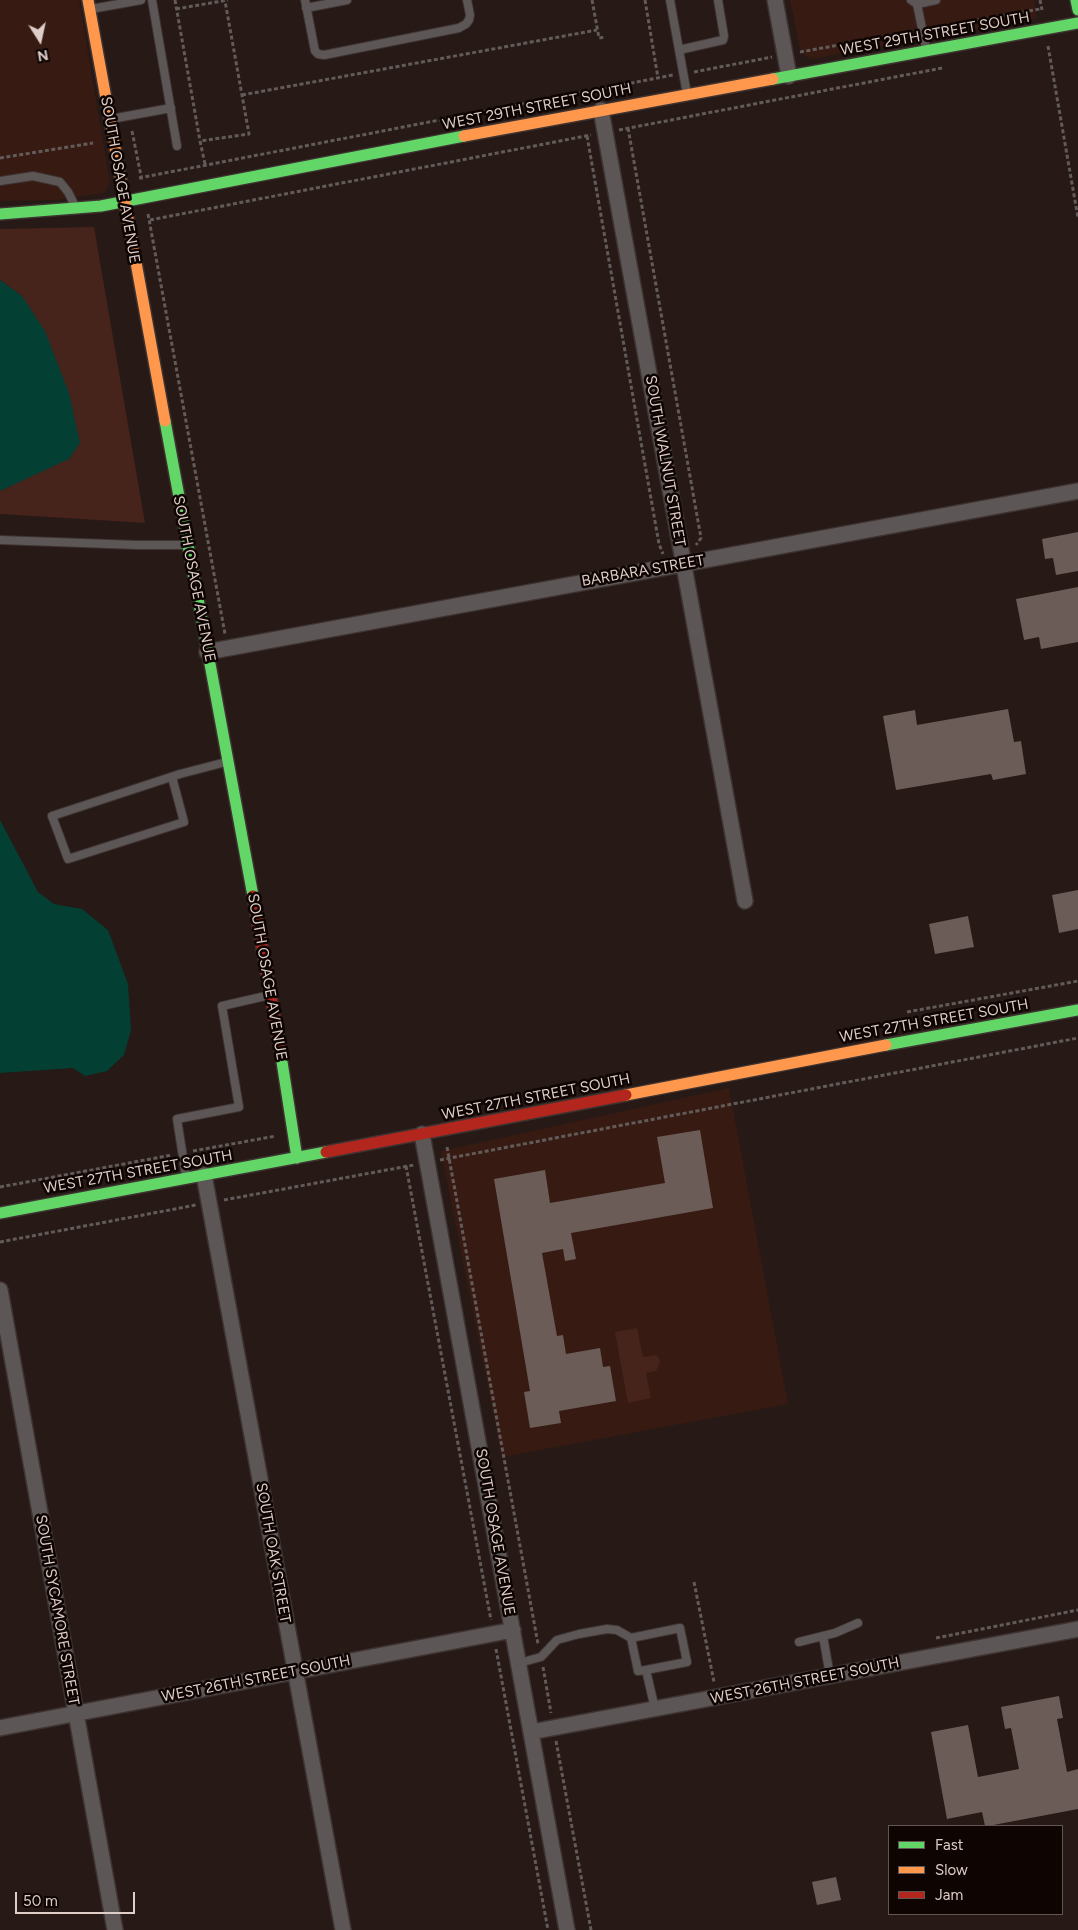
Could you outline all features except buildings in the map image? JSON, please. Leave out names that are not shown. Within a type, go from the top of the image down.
[{"type":"street","points":[[775,0],[789,76]]},
{"type":"street","points":[[1076,0],[1078,10]]},
{"type":"street","name":"SOUTH OSAGE AVENUE","points":[[89,4],[120,183],[272,995],[297,1158]]},
{"type":"street","name":"WEST 29TH STREET SOUTH","points":[[0,214],[101,206],[124,202],[601,110],[1078,23]]},
{"type":"street","name":"SOUTH WALNUT STREET","points":[[601,110],[745,901]]},
{"type":"street","name":"BARBARA STREET","points":[[207,652],[1078,491]]},
{"type":"street","name":"WEST 27TH STREET SOUTH","points":[[0,1213],[1078,1010]]},
{"type":"street","name":"SOUTH OSAGE AVENUE","points":[[422,1134],[567,1930]]},
{"type":"street","name":"SOUTH OAK STREET","points":[[204,1175],[343,1930]]},
{"type":"street","name":"SOUTH SYCAMORE STREET","points":[[0,1290],[116,1930]]},
{"type":"street","name":"WEST 26TH STREET SOUTH","points":[[531,1732],[1078,1629]]},
{"type":"street","name":"WEST 26TH STREET SOUTH","points":[[0,1728],[513,1630]]},
{"type":"lane","points":[[89,4],[141,0]]},
{"type":"lane","points":[[152,0],[178,146]]},
{"type":"lane","points":[[348,0],[306,4],[315,51],[318,54],[459,28],[469,20],[467,0]]},
{"type":"lane","points":[[670,0],[687,94]]},
{"type":"lane","points":[[679,50],[723,40],[718,0]]},
{"type":"lane","points":[[926,51],[914,2],[936,0]]},
{"type":"lane","points":[[109,119],[171,108]]},
{"type":"lane","points":[[0,182],[33,176],[60,182],[68,192],[76,208]]},
{"type":"lane","points":[[0,540],[137,546],[187,545]]},
{"type":"lane","points":[[172,777],[184,822],[68,858],[52,816],[172,777],[228,761]]},
{"type":"lane","points":[[187,1178],[177,1119],[239,1107],[222,1006],[272,995]]},
{"type":"lane","points":[[799,1642],[835,1633],[858,1623]]},
{"type":"lane","points":[[519,1663],[541,1657],[556,1640],[572,1635],[617,1630],[631,1638],[680,1628],[687,1662],[638,1671],[631,1638]]},
{"type":"lane","points":[[823,1636],[830,1676]]},
{"type":"lane","points":[[646,1670],[655,1709]]},
{"type":"path","points":[[175,0],[205,164]]},
{"type":"path","points":[[176,9],[226,0],[249,134],[200,141]]},
{"type":"path","points":[[592,0],[599,38],[604,37]]},
{"type":"path","points":[[645,0],[658,78]]},
{"type":"path","points":[[1040,0],[1078,218]]},
{"type":"path","points":[[120,183],[205,164],[658,78],[1042,9]]},
{"type":"path","points":[[242,95],[597,30]]},
{"type":"path","points":[[0,158],[93,143]]},
{"type":"path","points":[[907,1012],[1078,981]]},
{"type":"path","points":[[0,1242],[1078,1038]]},
{"type":"path","points":[[447,1147],[591,1930]]},
{"type":"path","points":[[406,1166],[548,1930]]},
{"type":"path","points":[[694,1582],[714,1682],[722,1680]]},
{"type":"path","points":[[933,1639],[1078,1610]]},
{"type":"shaded area","points":[[0,0],[79,0],[110,183],[104,193],[56,200],[0,201]]},
{"type":"shaded area","points":[[790,0],[1034,0],[1037,18],[811,59],[803,54],[799,44]]},
{"type":"shaded area","points":[[94,227],[145,523],[0,514],[0,491],[13,485],[22,296],[0,280],[0,229]]},
{"type":"shaded area","points":[[0,280],[22,296],[45,331],[69,393],[80,443],[69,459],[0,491]]},
{"type":"shaded area","points":[[0,820],[38,892],[54,904],[82,909],[108,930],[128,984],[131,1030],[124,1055],[107,1071],[85,1076],[73,1068],[0,1073]]},
{"type":"shaded area","points":[[729,1088],[788,1404],[502,1457],[441,1151]]},
{"type":"shaded area","points":[[637,1328],[643,1357],[656,1355],[660,1362],[656,1371],[646,1373],[651,1398],[628,1403],[615,1332]]},
{"type":"traffic: fast","points":[[1076,0],[1078,10]]},
{"type":"traffic: fast","points":[[773,79],[1078,23]]},
{"type":"traffic: fast","points":[[0,214],[101,206],[464,136]]},
{"type":"traffic: fast","points":[[165,421],[253,896]]},
{"type":"traffic: fast","points":[[886,1045],[1078,1010]]},
{"type":"traffic: fast","points":[[280,1049],[297,1158]]},
{"type":"traffic: fast","points":[[0,1213],[326,1152]]},
{"type":"traffic: slow","points":[[88,0],[165,421]]},
{"type":"traffic: slow","points":[[464,136],[773,79]]},
{"type":"traffic: slow","points":[[626,1095],[886,1045]]},
{"type":"traffic: jam","points":[[253,896],[280,1049]]},
{"type":"traffic: jam","points":[[326,1152],[626,1095]]}]
